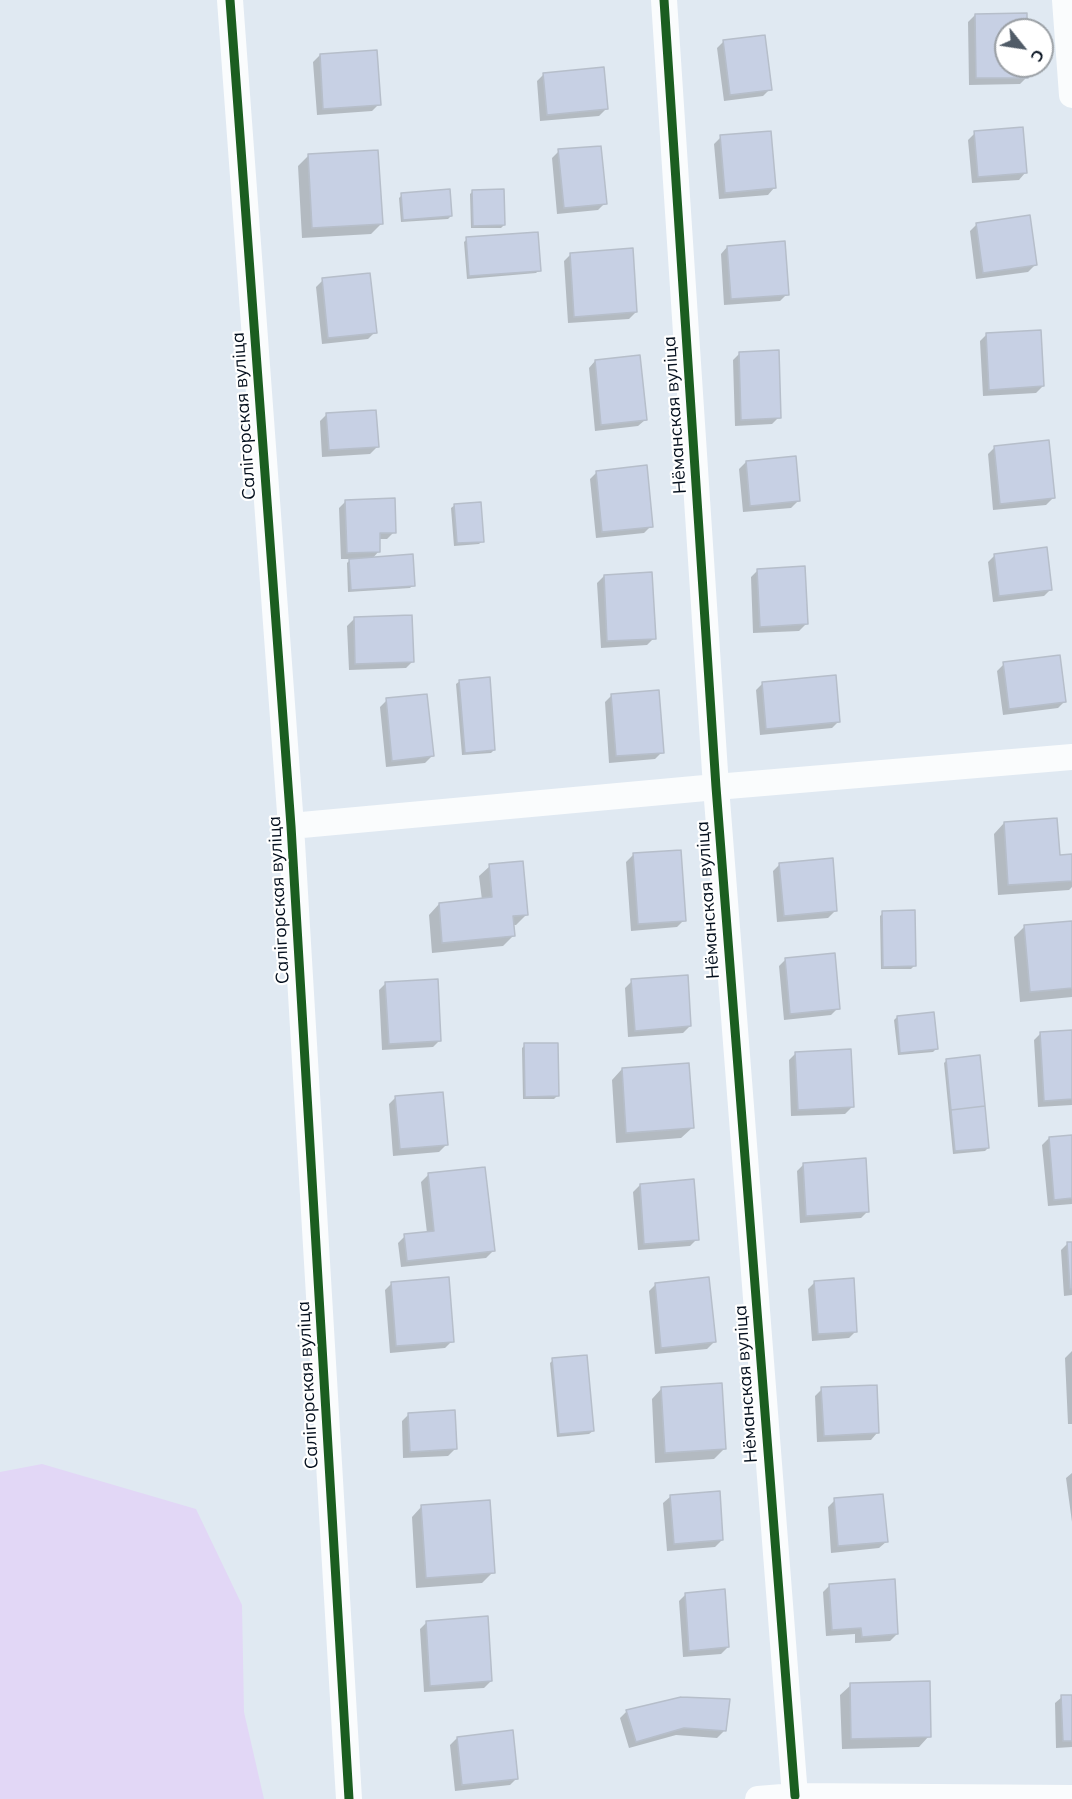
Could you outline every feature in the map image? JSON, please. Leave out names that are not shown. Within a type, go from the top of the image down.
[{"type":"street","name":"Салігорская вуліца","points":[[230,0],[291,826],[349,1799]]},
{"type":"street","name":"Нёманская вуліца","points":[[664,0],[716,787],[795,1796]]},
{"type":"street","points":[[1065,0],[1072,94]]},
{"type":"street","points":[[291,826],[1072,757]]},
{"type":"street","points":[[758,1799],[795,1796],[1072,1798]]},
{"type":"shaded area","points":[[42,1464],[196,1509],[242,1605],[244,1712],[264,1799],[0,1799],[0,1472]]},
{"type":"building","points":[[1027,13],[1027,18],[994,18],[994,78],[976,78],[975,14]]},
{"type":"building","points":[[765,35],[772,90],[730,95],[723,40]]},
{"type":"building","points":[[377,50],[381,105],[323,109],[320,54]]},
{"type":"building","points":[[604,67],[608,109],[547,115],[543,73]]},
{"type":"building","points":[[1023,127],[1027,173],[978,177],[974,131]]},
{"type":"building","points":[[771,131],[776,188],[725,193],[720,135]]},
{"type":"building","points":[[601,146],[607,204],[564,208],[558,149]]},
{"type":"building","points":[[378,150],[383,224],[312,228],[308,154]]},
{"type":"building","points":[[450,189],[452,216],[403,220],[401,193]]},
{"type":"building","points":[[504,189],[505,225],[473,226],[472,190]]},
{"type":"building","points":[[1030,215],[1037,265],[983,273],[976,223]]},
{"type":"building","points":[[538,232],[541,271],[469,276],[466,237]]},
{"type":"building","points":[[785,241],[789,295],[731,299],[727,246]]},
{"type":"building","points":[[633,248],[637,312],[574,317],[570,253]]},
{"type":"building","points":[[370,273],[377,333],[328,338],[322,278]]},
{"type":"building","points":[[1041,330],[1044,386],[989,390],[986,333]]},
{"type":"building","points":[[779,350],[781,418],[741,420],[739,352]]},
{"type":"building","points":[[640,355],[647,420],[601,425],[595,360]]},
{"type":"building","points":[[376,410],[379,447],[329,450],[326,413]]},
{"type":"building","points":[[1049,440],[1055,498],[1000,504],[994,446]]},
{"type":"building","points":[[796,456],[800,501],[750,506],[746,461]]},
{"type":"building","points":[[647,465],[653,527],[602,532],[596,471]]},
{"type":"building","points":[[395,498],[396,533],[380,533],[380,552],[347,553],[345,500]]},
{"type":"building","points":[[481,502],[484,542],[457,543],[454,504]]},
{"type":"building","points":[[1047,547],[1052,590],[999,596],[994,554]]},
{"type":"building","points":[[413,554],[415,586],[351,590],[349,559]]},
{"type":"building","points":[[805,566],[808,624],[760,627],[757,569]]},
{"type":"building","points":[[652,572],[656,639],[607,641],[604,575]]},
{"type":"building","points":[[412,615],[414,662],[355,664],[354,617]]},
{"type":"building","points":[[1060,655],[1066,702],[1009,709],[1003,662]]},
{"type":"building","points":[[836,675],[840,722],[766,729],[762,682]]},
{"type":"building","points":[[490,677],[495,750],[465,753],[459,680]]},
{"type":"building","points":[[659,690],[664,753],[616,756],[611,694]]},
{"type":"building","points":[[427,694],[434,756],[392,761],[386,698]]},
{"type":"building","points":[[1057,818],[1060,855],[1072,854],[1072,881],[1008,885],[1004,822]]},
{"type":"building","points":[[681,850],[686,921],[638,924],[633,853]]},
{"type":"building","points":[[833,858],[837,911],[784,916],[779,863]]},
{"type":"building","points":[[523,861],[528,915],[513,916],[515,936],[442,943],[439,903],[492,897],[489,864]]},
{"type":"building","points":[[915,910],[916,966],[883,967],[882,911]]},
{"type":"building","points":[[1072,921],[1072,988],[1030,992],[1024,925]]},
{"type":"building","points":[[835,953],[840,1009],[790,1014],[785,958]]},
{"type":"building","points":[[688,975],[691,1026],[635,1031],[631,979]]},
{"type":"building","points":[[438,979],[441,1041],[389,1044],[385,982]]},
{"type":"building","points":[[934,1012],[938,1049],[900,1053],[897,1016]]},
{"type":"building","points":[[1072,1030],[1072,1099],[1044,1101],[1040,1032]]},
{"type":"building","points":[[524,1043],[558,1043],[559,1096],[525,1097]]},
{"type":"building","points":[[851,1049],[854,1107],[798,1110],[795,1052]]},
{"type":"building","points":[[980,1055],[985,1106],[951,1110],[946,1059]]},
{"type":"building","points":[[689,1063],[694,1128],[626,1133],[622,1068]]},
{"type":"building","points":[[443,1092],[448,1145],[400,1149],[395,1096]]},
{"type":"building","points":[[985,1106],[989,1148],[955,1151],[951,1110]]},
{"type":"building","points":[[1072,1135],[1072,1198],[1054,1200],[1049,1137]]},
{"type":"building","points":[[866,1158],[869,1212],[806,1216],[803,1163]]},
{"type":"building","points":[[485,1167],[495,1251],[407,1261],[404,1234],[434,1231],[428,1173]]},
{"type":"building","points":[[694,1179],[699,1240],[644,1244],[640,1184]]},
{"type":"building","points":[[1067,1242],[1072,1242],[1072,1289],[1070,1289]]},
{"type":"building","points":[[449,1277],[454,1342],[396,1346],[391,1282]]},
{"type":"building","points":[[709,1277],[716,1342],[661,1348],[655,1283]]},
{"type":"building","points":[[854,1278],[857,1332],[818,1334],[814,1281]]},
{"type":"building","points":[[587,1355],[594,1431],[559,1434],[552,1358]]},
{"type":"building","points":[[722,1383],[726,1449],[665,1453],[661,1387]]},
{"type":"building","points":[[877,1385],[879,1433],[824,1436],[821,1387]]},
{"type":"building","points":[[455,1410],[457,1449],[410,1452],[408,1413]]},
{"type":"building","points":[[720,1491],[723,1540],[674,1544],[670,1495]]},
{"type":"building","points":[[883,1494],[888,1542],[838,1546],[834,1498]]},
{"type":"building","points":[[490,1500],[495,1573],[426,1578],[421,1505]]},
{"type":"building","points":[[895,1579],[898,1634],[862,1637],[861,1628],[832,1630],[829,1584]]},
{"type":"building","points":[[725,1589],[729,1647],[689,1651],[685,1593]]},
{"type":"building","points":[[488,1616],[492,1681],[430,1686],[426,1621]]},
{"type":"building","points":[[930,1681],[931,1737],[851,1739],[850,1683]]},
{"type":"building","points":[[1061,1695],[1072,1695],[1072,1741],[1063,1741]]},
{"type":"building","points":[[681,1697],[730,1699],[726,1731],[684,1728],[636,1742],[626,1710]]},
{"type":"building","points":[[513,1730],[518,1779],[462,1785],[457,1737]]},
{"type":"cycle path","points":[[230,0],[291,826],[349,1799]]},
{"type":"cycle path","points":[[664,0],[716,787],[795,1796]]}]
